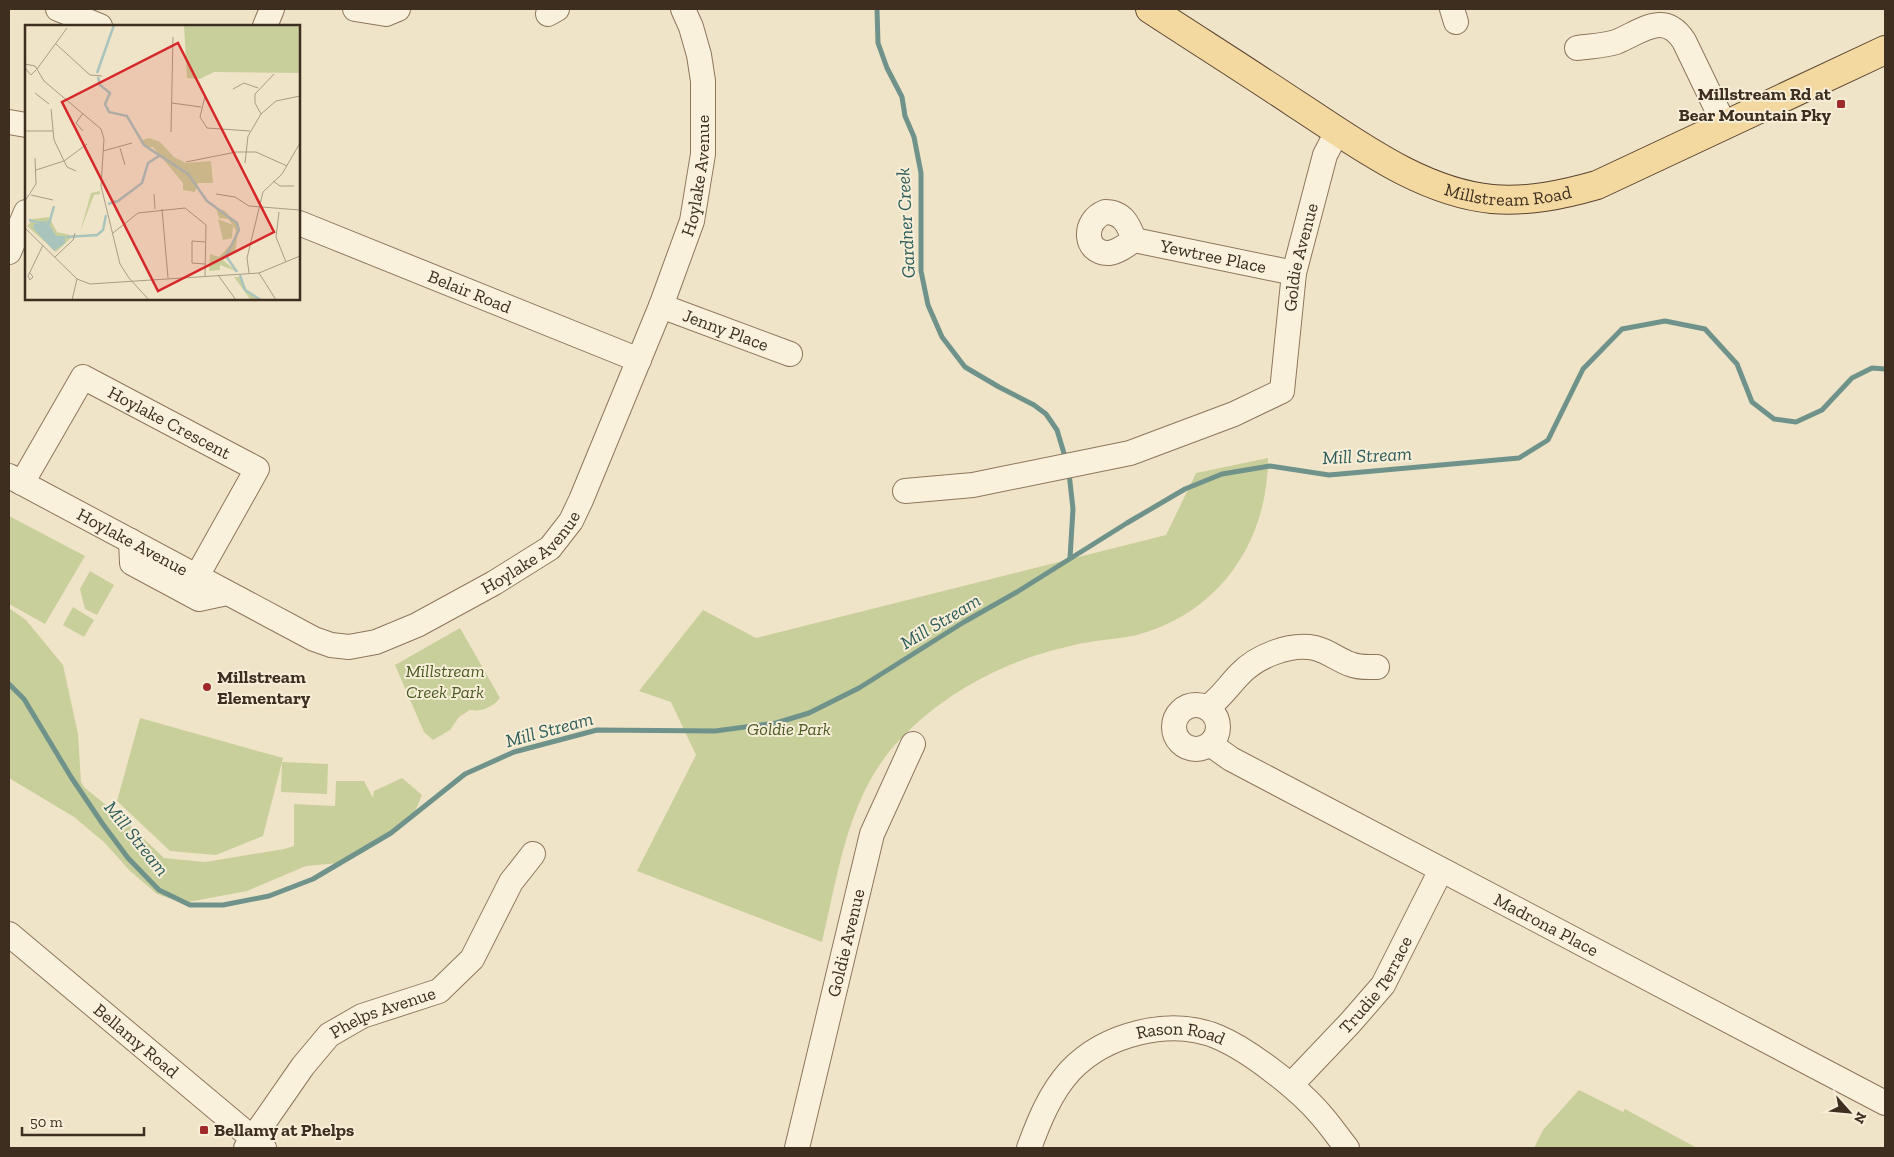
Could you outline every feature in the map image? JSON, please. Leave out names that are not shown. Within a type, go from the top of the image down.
[{"type":"main road","name":"Millstream Road","points":[[1150,9],[1400,168],[1427,182],[1470,195],[1492,199],[1546,198],[1596,185],[1885,50]]},
{"type":"street","points":[[58,9],[98,25]]},
{"type":"street","points":[[104,25],[111,9]]},
{"type":"street","points":[[265,25],[272,9]]},
{"type":"street","points":[[355,9],[386,14],[398,9]]},
{"type":"street","name":"Hoylake Avenue","points":[[16,479],[314,639],[331,645],[349,647],[376,642],[416,625],[494,583],[550,548],[570,521],[581,500],[661,306],[692,221],[703,154],[703,81],[696,46],[683,9]]},
{"type":"street","points":[[1577,48],[1615,42],[1650,25],[1660,24],[1671,27],[1679,33],[1684,41],[1725,126]]},
{"type":"street","points":[[9,122],[25,125]]},
{"type":"street","name":"Goldie Avenue","points":[[905,491],[973,485],[1130,453],[1234,414],[1282,391],[1294,273],[1325,155],[1338,130]]},
{"type":"street","points":[[9,252],[25,214]]},
{"type":"street","name":"Belair Road","points":[[300,223],[639,360]]},
{"type":"street","name":"Yewtree Place","points":[[1134,240],[1294,273]]},
{"type":"street","name":"Jenny Place","points":[[661,306],[790,354]]},
{"type":"street","name":"Hoylake Crescent","points":[[16,479],[83,376],[256,469],[196,576]]},
{"type":"street","points":[[131,541],[132,563],[180,589],[199,599],[228,593]]},
{"type":"street","points":[[1208,707],[1216,701],[1241,672],[1277,652],[1291,648],[1304,646],[1316,648],[1352,665],[1377,667]]},
{"type":"street","points":[[1198,704],[1208,707],[1216,715],[1218,725],[1217,736],[1210,744],[1201,748],[1190,748],[1181,742],[1175,733],[1174,723],[1179,713],[1187,706],[1198,704]]},
{"type":"street","name":"Goldie Avenue","points":[[797,1148],[872,834],[913,744]]},
{"type":"street","name":"Madrona Place","points":[[1210,744],[1231,759],[1885,1103]]},
{"type":"street","name":"Phelps Avenue","points":[[255,1145],[303,1066],[329,1035],[362,1016],[439,991],[472,959],[511,882],[533,854]]},
{"type":"street","name":"Trudie Terrace","points":[[1291,1085],[1383,985],[1441,870]]},
{"type":"street","name":"Bellamy Road","points":[[9,934],[255,1145]]},
{"type":"street","name":"Rason Road","points":[[1029,1148],[1045,1110],[1057,1088],[1084,1059],[1100,1048],[1137,1033],[1160,1030],[1183,1030],[1218,1037],[1242,1050],[1291,1085],[1321,1114],[1346,1148]]},
{"type":"green space","name":"Goldie Park","points":[[1268,458],[1266,489],[1259,518],[1248,545],[1233,570],[1214,591],[1192,610],[1166,625],[1137,635],[1089,642],[1059,649],[998,670],[960,691],[924,716],[894,746],[878,767],[865,790],[855,814],[839,865],[822,942],[637,871],[696,755],[671,702],[639,691],[703,610],[756,638],[1166,535],[1196,473]]},
{"type":"green space","points":[[9,516],[85,556],[45,624],[9,604]]},
{"type":"green space","points":[[90,571],[114,585],[97,615],[85,609],[80,589]]},
{"type":"green space","points":[[73,607],[94,620],[84,637],[63,625]]},
{"type":"green space","points":[[9,608],[26,620],[63,665],[78,734],[81,782],[84,787],[123,819],[164,858],[205,862],[294,846],[294,804],[335,806],[336,781],[364,781],[373,798],[374,791],[402,778],[422,795],[416,809],[400,829],[362,853],[340,863],[306,866],[247,891],[183,903],[157,894],[129,870],[105,843],[74,817],[9,778]]},
{"type":"green space","name":"Millstream Creek Park","points":[[460,628],[500,698],[486,708],[470,710],[459,717],[450,730],[433,740],[424,732],[395,665]]},
{"type":"green space","points":[[140,718],[283,758],[263,836],[216,855],[170,851],[117,801]]},
{"type":"green space","points":[[282,762],[328,764],[327,794],[281,792]]},
{"type":"green space","points":[[1579,1090],[1623,1112],[1625,1109],[1697,1148],[1534,1148],[1543,1130]]},
{"type":"waterway","name":"Gardner Creek","points":[[877,9],[878,43],[887,68],[902,97],[905,116],[914,137],[921,173],[921,271],[928,305],[942,337],[965,367],[1034,405],[1046,414],[1057,430],[1066,460]]},
{"type":"waterway","name":"Mill Stream","points":[[9,684],[24,699],[71,777],[128,858],[159,890],[190,905],[223,905],[269,896],[313,879],[391,833],[465,774],[514,752],[597,730],[715,731],[776,723],[809,713],[859,688],[964,622],[1017,592],[1185,489],[1222,474],[1270,466],[1329,475],[1519,458],[1548,440],[1583,369],[1622,329],[1665,321],[1705,329],[1737,364],[1752,402],[1774,419],[1796,422],[1822,410],[1852,378],[1872,368],[1885,369]]},
{"type":"waterway","name":"Gardner Creek","points":[[1069,473],[1073,509],[1070,558]]},
{"type":"place","name":"Millstream Rd at Bear Mountain Pky","points":[[1841,104]]},
{"type":"place","name":"Millstream Elementary","points":[[207,687]]},
{"type":"place","name":"Bellamy at Phelps","points":[[204,1130]]}]
